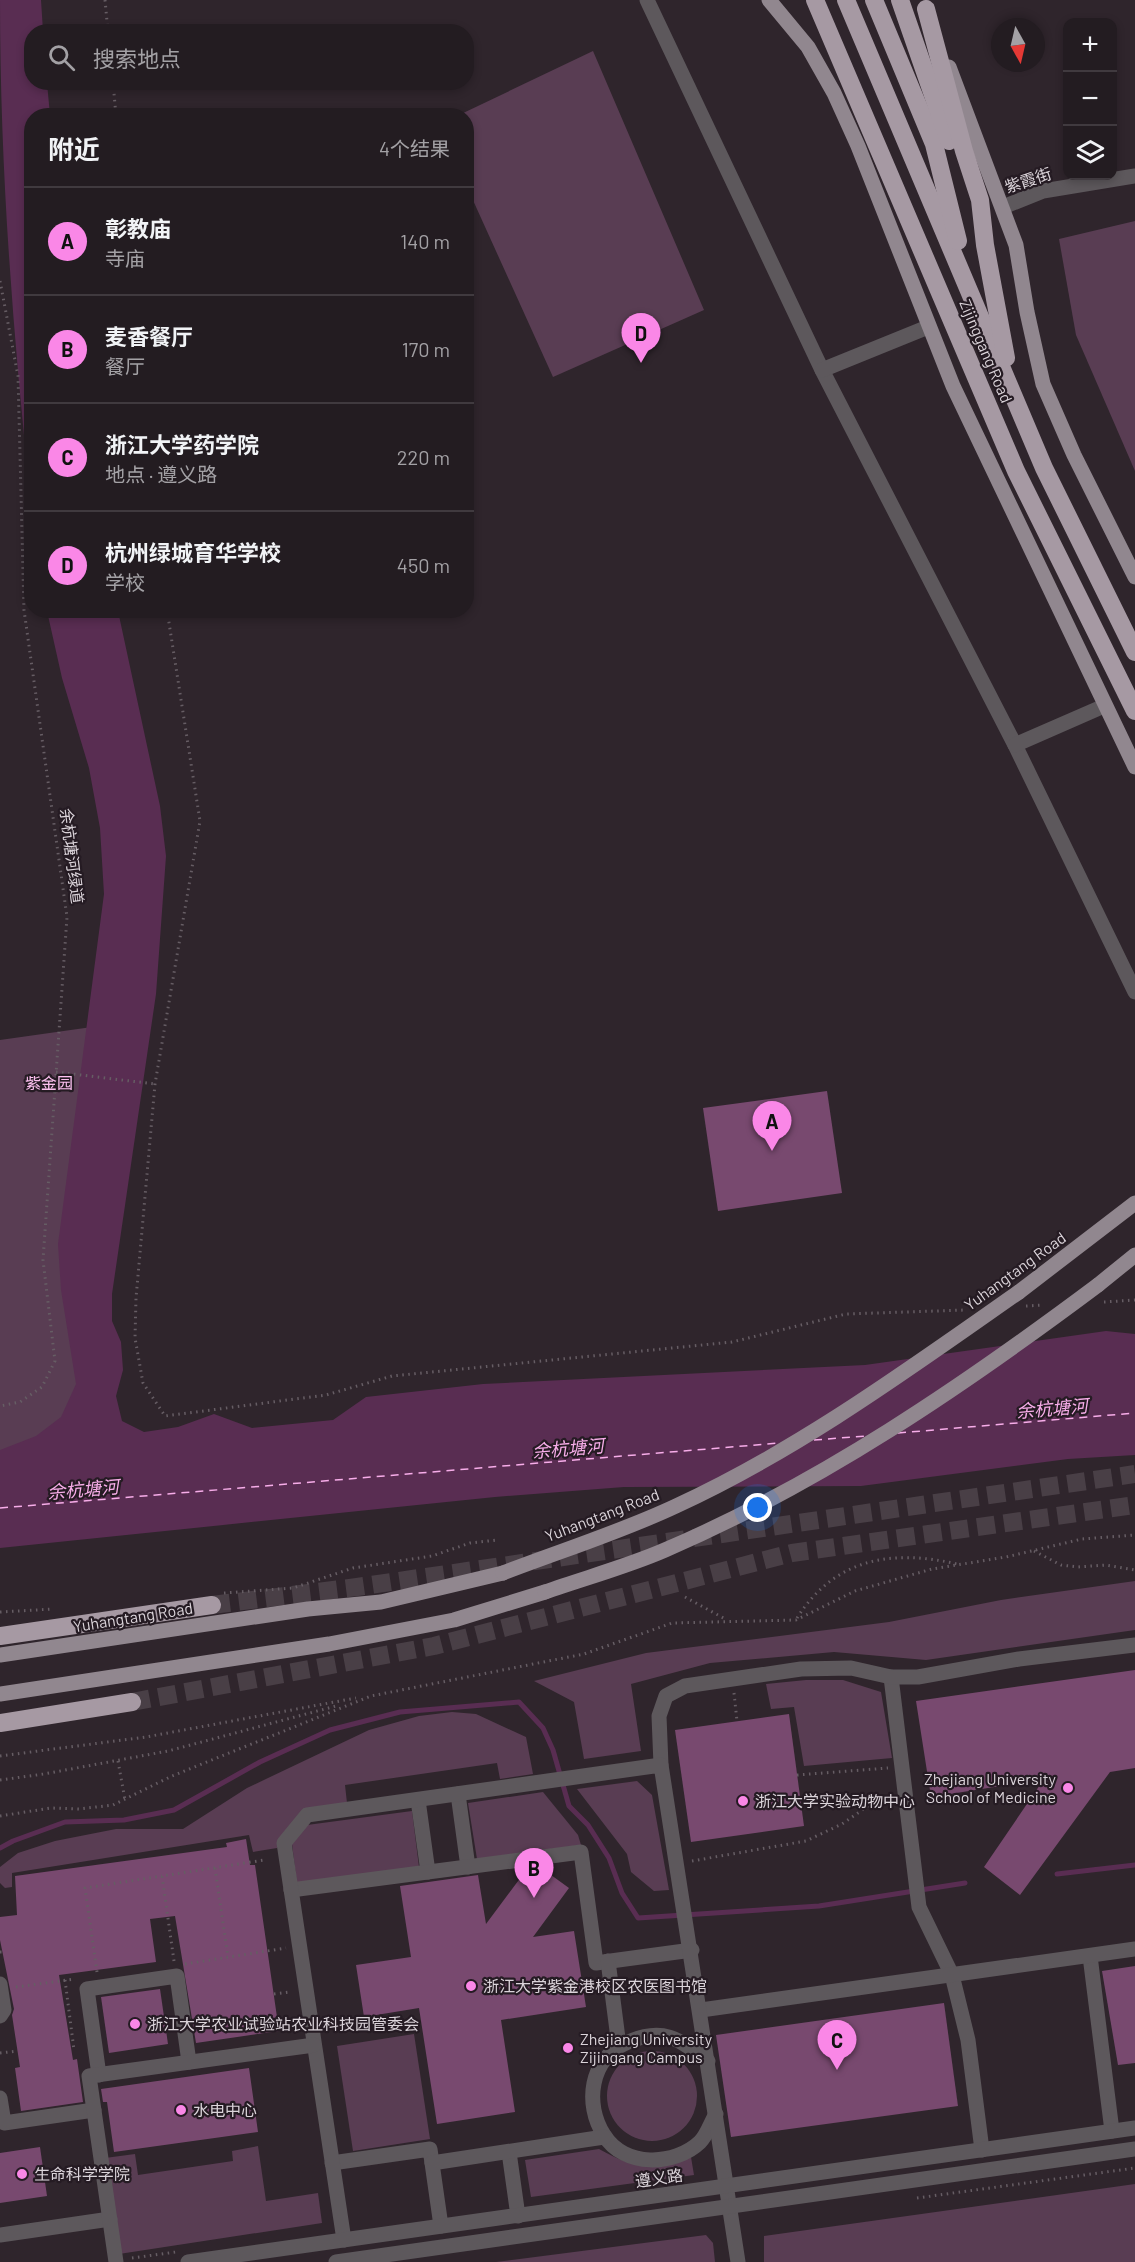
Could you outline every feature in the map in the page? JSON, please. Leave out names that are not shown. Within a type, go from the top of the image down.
[{"type":"highway","name":"Zijinggang Road","points":[[846,0],[1044,468],[1135,652]]},
{"type":"highway","points":[[874,0],[934,144],[973,298]]},
{"type":"highway","points":[[900,0],[985,244]]},
{"type":"highway","name":"Zijinggang Road","points":[[806,1],[840,63],[1016,471],[1135,711]]},
{"type":"highway","points":[[924,5],[964,151],[980,200],[985,244],[1013,395]]},
{"type":"highway","points":[[0,1636],[215,1598]]},
{"type":"highway","points":[[0,1722],[132,1702]]},
{"type":"main road","points":[[769,0],[808,47],[834,93],[858,146],[953,386],[1135,767]]},
{"type":"main road","points":[[924,5],[1016,245],[1027,312],[1043,384],[1074,455],[1135,577]]},
{"type":"main road","name":"Yuhangtang Road","points":[[0,1655],[308,1608],[381,1602],[502,1573],[676,1506],[781,1450],[1019,1300],[1135,1203]]},
{"type":"main road","points":[[0,1694],[329,1644],[454,1620],[545,1592],[664,1550],[767,1500],[853,1453],[990,1366],[1135,1255]]},
{"type":"street","points":[[647,0],[822,370],[1015,745],[1135,992]]},
{"type":"street","name":"紫霞街","points":[[1003,207],[1043,191],[1135,176]]},
{"type":"street","points":[[822,370],[928,327]]},
{"type":"street","points":[[1015,745],[1104,706]]},
{"type":"street","points":[[738,2262],[681,1878],[661,1765],[659,1716],[666,1696],[685,1686],[801,1669],[851,1668],[891,1677],[918,1677],[1019,1659],[1135,1645]]},
{"type":"street","points":[[891,1677],[919,1907],[952,1975],[968,2040],[982,2150]]},
{"type":"street","points":[[344,2240],[284,1843],[307,1815],[661,1765]]},
{"type":"street","points":[[458,1794],[468,1867]]},
{"type":"street","points":[[418,1800],[428,1872]]},
{"type":"street","points":[[291,1890],[581,1852],[596,1963],[692,1950]]},
{"type":"street","points":[[700,2010],[1135,1949]]},
{"type":"street","points":[[1090,1956],[1112,2131]]},
{"type":"street","points":[[608,1961],[619,2046]]},
{"type":"street","points":[[99,2075],[87,1989],[99,1987],[177,1976],[189,2062]]},
{"type":"street","points":[[0,1984],[4,2010],[0,2016]]},
{"type":"street","points":[[708,2061],[677,2038],[644,2034],[614,2048],[595,2074],[591,2107],[604,2137],[625,2154],[652,2161],[679,2157],[702,2141],[716,2114]]},
{"type":"street","points":[[116,2262],[89,2076],[314,2044]]},
{"type":"street","points":[[0,2098],[4,2123],[94,2110]]},
{"type":"street","name":"遵义路","points":[[188,2262],[1135,2128]]},
{"type":"street","points":[[1086,2135],[1089,2155]]},
{"type":"street","points":[[432,2163],[604,2137]]},
{"type":"street","points":[[332,2163],[430,2149],[441,2226]]},
{"type":"street","points":[[336,2262],[383,2259],[730,2206],[1135,2149]]},
{"type":"street","points":[[509,2152],[518,2216]]},
{"type":"street","points":[[0,2235],[110,2219]]},
{"type":"street","points":[[380,2235],[383,2259]]},
{"type":"path","points":[[105,0],[107,24]]},
{"type":"path","points":[[114,90],[115,108]]},
{"type":"path","name":"余杭塘河绿道","points":[[0,280],[18,376],[24,610]]},
{"type":"path","name":"余杭塘河绿道","points":[[0,1406],[20,1402],[42,1387],[54,1360],[43,1260],[67,917],[25,618]]},
{"type":"path","points":[[168,618],[200,821],[155,1084],[136,1298],[135,1338],[143,1383],[165,1416],[326,1395],[392,1376],[732,1342],[846,1314],[974,1310]]},
{"type":"path","points":[[56,1072],[155,1084]]},
{"type":"path","points":[[1019,1300],[1054,1305]]},
{"type":"path","points":[[1101,1302],[1135,1300]]},
{"type":"path","points":[[0,1756],[146,1737],[584,1654],[672,1623],[796,1620],[855,1591],[932,1569],[1033,1551],[1082,1539],[1135,1535]]},
{"type":"path","points":[[215,1598],[294,1588],[353,1568],[432,1556],[470,1543],[497,1540]]},
{"type":"path","points":[[1033,1551],[1061,1565],[1078,1568],[1106,1565],[1135,1570]]},
{"type":"path","points":[[796,1620],[808,1601],[830,1579],[856,1567],[896,1557],[928,1558],[958,1565]]},
{"type":"path","points":[[685,1597],[729,1621]]},
{"type":"path","points":[[0,1612],[55,1609]]},
{"type":"path","points":[[732,1679],[737,1721]]},
{"type":"path","points":[[0,1780],[168,1751],[371,1696]]},
{"type":"path","points":[[0,1816],[51,1808],[80,1809],[113,1805],[172,1776],[224,1757],[350,1702]]},
{"type":"path","points":[[118,1761],[125,1800]]},
{"type":"path","points":[[797,1775],[902,1766]]},
{"type":"path","points":[[678,1861],[699,1861],[807,1841],[842,1824],[870,1804],[906,1798]]},
{"type":"path","points":[[99,1987],[85,1888],[264,1860]]},
{"type":"path","points":[[215,1868],[228,1958]]},
{"type":"path","points":[[162,1876],[174,1966],[299,1946]]},
{"type":"path","points":[[1,1989],[76,1979]]},
{"type":"path","points":[[65,1980],[74,2050]]},
{"type":"path","points":[[0,2053],[18,2051]]},
{"type":"path","points":[[912,2198],[1135,2168]]},
{"type":"green space","points":[[593,51],[704,310],[553,377],[474,202],[474,108]]},
{"type":"green space","points":[[1135,221],[1135,471],[1076,335],[1059,239]]},
{"type":"green space","name":"紫金园","points":[[99,1026],[85,1393],[54,1465],[0,1469],[0,1040]]},
{"type":"green space","points":[[1135,1581],[1135,1630],[926,1660],[834,1652],[710,1663],[631,1684],[641,1751],[584,1759],[574,1702],[534,1681],[646,1653],[889,1622],[1001,1600]]},
{"type":"green space","points":[[806,1680],[843,1680],[881,1692],[892,1758],[804,1766],[794,1707],[771,1709],[766,1684]]},
{"type":"green space","points":[[452,1712],[476,1714],[526,1737],[533,1774],[500,1779],[497,1763],[345,1785],[347,1803],[305,1810],[277,1843],[277,1848],[253,1852],[249,1835],[12,1873],[12,1887],[5,1888],[0,1883],[0,1867],[18,1853],[55,1841],[116,1829],[183,1829],[247,1788],[369,1730],[419,1716]]},
{"type":"green space","points":[[637,1781],[652,1795],[669,1890],[654,1891],[631,1872],[627,1854],[577,1789]]},
{"type":"green space","points":[[543,1792],[578,1835],[581,1845],[477,1859],[468,1803]]},
{"type":"green space","points":[[412,1811],[419,1867],[297,1884],[292,1844],[307,1825]]},
{"type":"green space","points":[[414,2034],[430,2139],[353,2151],[337,2046]]},
{"type":"green space","points":[[652,2051],[669,2055],[684,2064],[693,2079],[697,2096],[693,2113],[684,2128],[669,2137],[652,2141],[635,2137],[620,2128],[611,2113],[607,2096],[611,2079],[620,2064],[635,2055]]},
{"type":"green space","points":[[258,2146],[266,2201],[318,2193],[322,2223],[119,2254],[105,2158],[135,2154],[138,2175],[233,2161],[232,2151]]},
{"type":"green space","points":[[599,2149],[622,2160],[643,2166],[666,2165],[691,2157],[694,2175],[531,2197],[525,2160]]},
{"type":"green space","points":[[1135,2184],[1135,2262],[764,2262],[764,2236]]},
{"type":"green space","points":[[706,2235],[713,2243],[715,2262],[496,2262]]},
{"type":"water","points":[[0,0],[41,0],[43,24],[24,24],[24,90],[48,90],[49,108],[24,108],[24,430],[5,189]]},
{"type":"water","name":"余杭塘河","points":[[49,618],[120,618],[160,806],[166,856],[156,994],[112,1294],[112,1321],[121,1342],[123,1370],[116,1396],[122,1421],[144,1432],[178,1427],[214,1414],[252,1428],[333,1420],[366,1397],[483,1384],[865,1365],[1106,1331],[1135,1334],[1135,1455],[1068,1459],[861,1486],[624,1487],[495,1497],[0,1548],[0,1450],[36,1436],[61,1417],[76,1384],[61,1290],[58,1244],[104,894],[100,828],[89,768],[62,678]]},
{"type":"building","points":[[827,1091],[842,1193],[718,1211],[703,1108]]},
{"type":"building","name":"Zhejiang University School of Medicine","points":[[1135,1670],[1135,1768],[1110,1772],[1020,1895],[984,1867],[1044,1779],[931,1797],[916,1701]]},
{"type":"building","name":"浙江大学实验动物中心","points":[[789,1714],[804,1826],[691,1842],[675,1730]]},
{"type":"building","points":[[246,1839],[250,1865],[255,1865],[279,2031],[196,2043],[175,1916],[150,1919],[156,1962],[59,1975],[73,2060],[77,2059],[83,2102],[21,2111],[15,2068],[20,2067],[12,2015],[14,2009],[0,1940],[0,1917],[17,1915],[15,1876],[227,1847],[226,1843]]},
{"type":"building","name":"浙江大学紫金港校区农医图书馆","points":[[540,1867],[569,1888],[533,1937],[574,1931],[586,2007],[501,2020],[515,2112],[437,2124],[419,2008],[364,2017],[356,1965],[411,1957],[400,1886],[478,1875],[486,1924],[527,1869]]},
{"type":"building","points":[[1135,1966],[1135,2063],[1118,2065],[1102,1971]]},
{"type":"building","name":"浙江大学农业试验站农业科技园管委会","points":[[160,1989],[168,2044],[109,2053],[101,1997]]},
{"type":"building","points":[[944,2003],[958,2106],[731,2137],[716,2035]]},
{"type":"building","name":"水电中心","points":[[249,2068],[258,2132],[114,2152],[107,2102],[103,2102],[101,2089]]},
{"type":"building","name":"生命科学学院","points":[[40,2147],[47,2196],[0,2203],[0,2153]]},
{"type":"waterway","points":[[0,1848],[65,1822],[124,1820],[174,1810],[260,1762],[330,1730],[400,1712],[519,1702],[543,1728],[553,1750],[569,1806],[588,1825],[609,1858],[622,1893],[638,1918],[819,1906],[965,1883]]},
{"type":"waterway","points":[[1057,1874],[1135,1865]]},
{"type":"ferry route","points":[[898,1433],[1135,1413]]},
{"type":"ferry route","points":[[814,1440],[866,1436]]},
{"type":"ferry route","points":[[0,1508],[779,1443]]},
{"type":"tunnel","points":[[212,1605],[357,1587],[1135,1474]]},
{"type":"tunnel","points":[[132,1702],[434,1646],[792,1553],[1135,1505]]},
{"type":"place","name":"杭州绿城育华学校","points":[[641,363]]},
{"type":"place","name":"彰教庙","points":[[772,1151]]},
{"type":"place","name":"Zhejiang University School of Medicine","points":[[1068,1788]]},
{"type":"place","name":"浙江大学实验动物中心","points":[[743,1801]]},
{"type":"place","name":"麦香餐厅","points":[[534,1898]]},
{"type":"place","name":"浙江大学紫金港校区农医图书馆","points":[[471,1986]]},
{"type":"place","name":"浙江大学农业试验站农业科技园管委会","points":[[135,2024]]},
{"type":"place","name":"Zhejiang University Zijingang Campus","points":[[568,2048]]},
{"type":"place","name":"浙江大学药学院","points":[[837,2070]]},
{"type":"place","name":"水电中心","points":[[181,2110]]},
{"type":"place","name":"生命科学学院","points":[[22,2174]]}]
